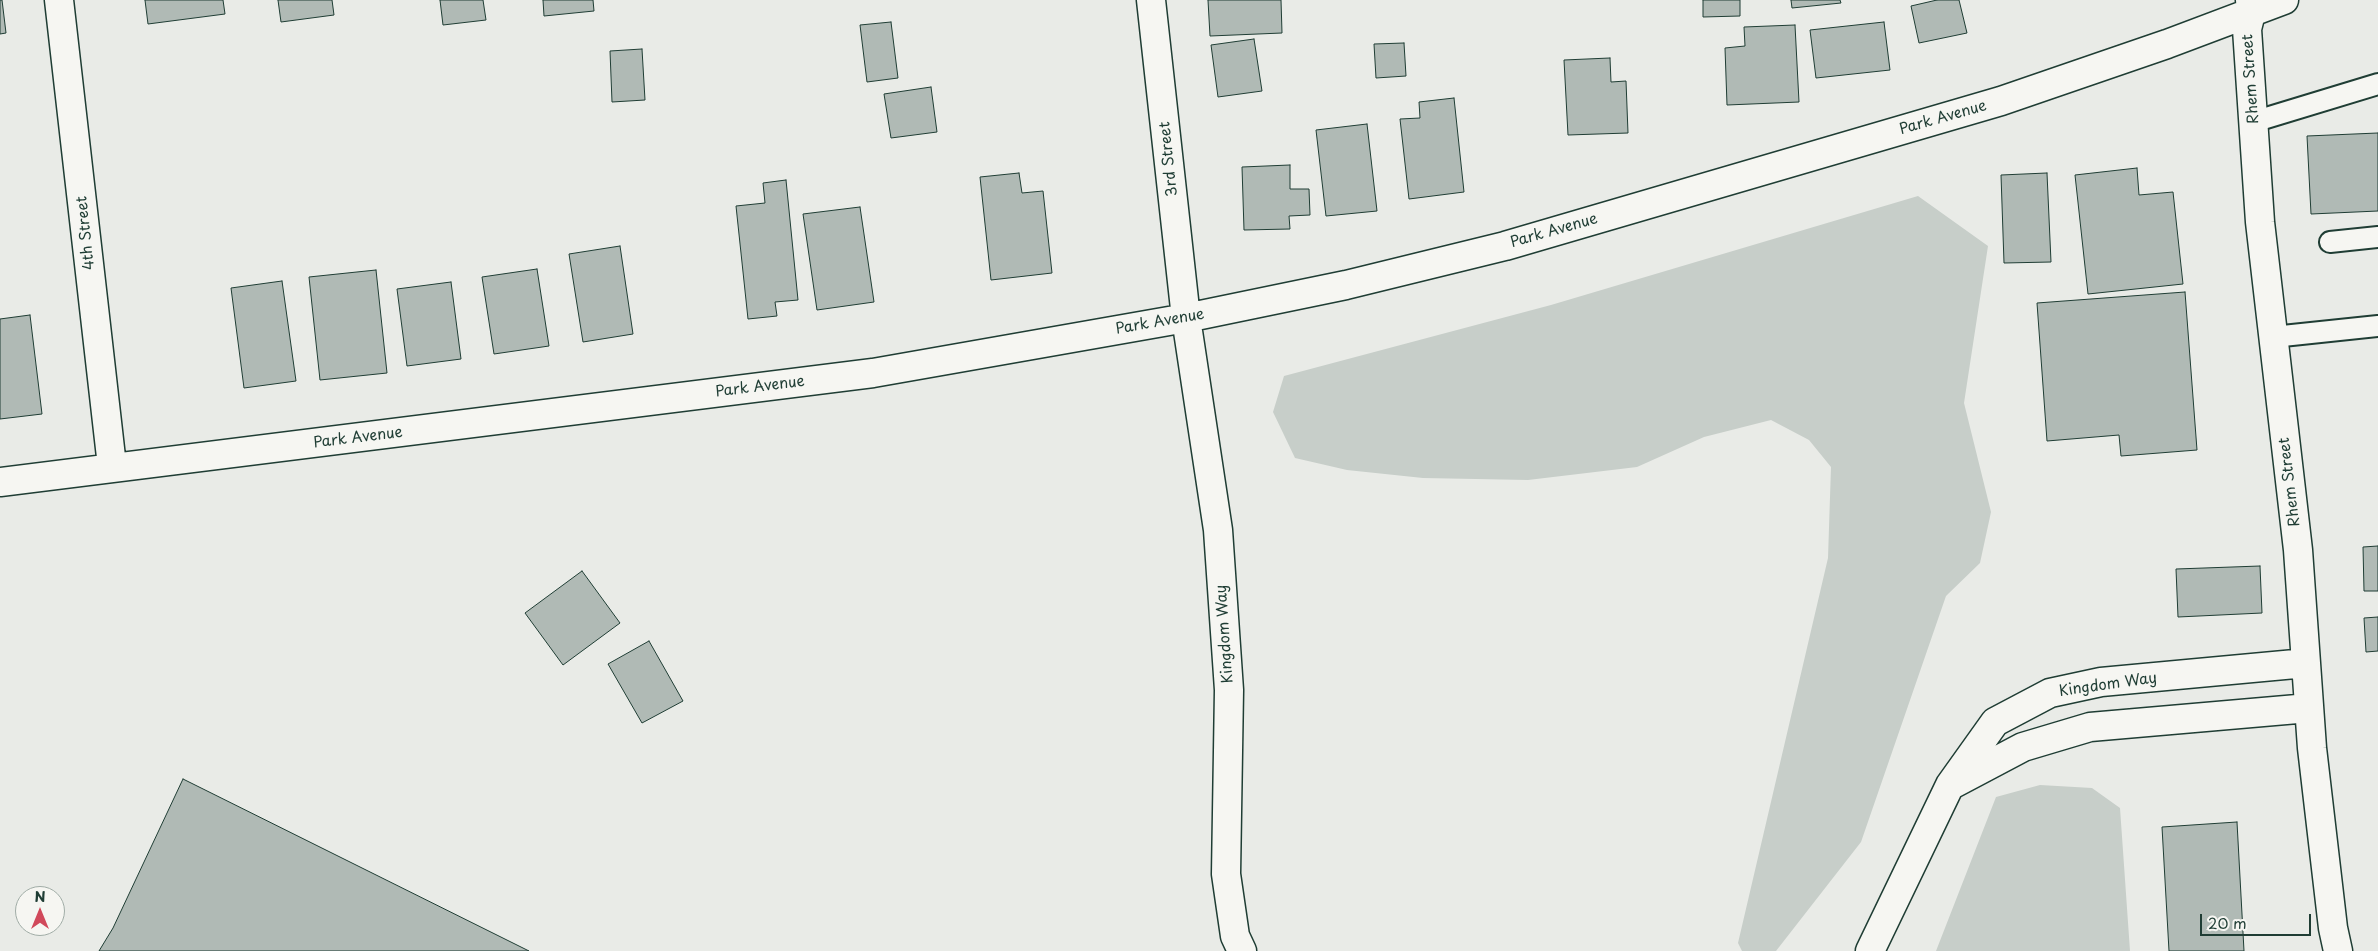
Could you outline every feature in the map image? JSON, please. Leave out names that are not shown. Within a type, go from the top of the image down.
[{"type":"street","name":"4th Street","points":[[59,0],[112,466]]},
{"type":"street","name":"3rd Street","points":[[1151,0],[1186,318]]},
{"type":"street","name":"Park Avenue","points":[[0,482],[112,466],[274,449],[873,373],[1186,318],[1346,285],[1515,243],[2001,101],[2250,6],[2284,0]]},
{"type":"street","name":"Rhem Street","points":[[2250,6],[2247,28],[2260,222],[2298,550],[2309,708],[2333,928],[2338,951]]},
{"type":"street","name":"Kingdom Way","points":[[1186,318],[1218,530],[1229,690],[1226,874],[1235,936],[1242,951]]},
{"type":"street","name":"Kingdom Way","points":[[1870,951],[1950,785],[1994,722],[2050,693],[2102,682],[2306,663]]},
{"type":"street","points":[[1950,785],[2023,747],[2090,727],[2309,708]]},
{"type":"lane","points":[[2253,122],[2378,84]]},
{"type":"lane","points":[[2330,242],[2378,238]]},
{"type":"lane","points":[[2274,337],[2378,326]]},
{"type":"shaded area","points":[[1918,196],[1988,246],[1964,403],[1991,512],[1980,563],[1946,596],[1861,842],[1776,951],[1742,951],[1738,943],[1828,558],[1831,467],[1809,440],[1771,420],[1704,437],[1637,467],[1528,480],[1423,478],[1347,470],[1295,458],[1273,412],[1284,376],[1551,305]]},
{"type":"shaded area","points":[[2040,785],[2092,788],[2120,808],[2130,951],[1936,951],[1996,797]]},
{"type":"building","points":[[0,0],[2,0],[6,33],[0,34]]},
{"type":"building","points":[[145,0],[223,0],[225,14],[148,24]]},
{"type":"building","points":[[278,0],[332,0],[334,15],[281,22]]},
{"type":"building","points":[[440,0],[483,0],[486,20],[443,25]]},
{"type":"building","points":[[543,0],[593,0],[594,11],[544,16]]},
{"type":"building","points":[[1208,0],[1281,0],[1282,33],[1210,36]]},
{"type":"building","points":[[1703,0],[1740,0],[1740,16],[1703,17]]},
{"type":"building","points":[[1791,0],[1840,0],[1841,3],[1792,8]]},
{"type":"building","points":[[1937,0],[1959,0],[1967,33],[1919,43],[1911,6]]},
{"type":"building","points":[[891,22],[898,78],[867,82],[860,25]]},
{"type":"building","points":[[1884,22],[1890,70],[1816,78],[1810,30]]},
{"type":"building","points":[[1795,25],[1799,102],[1727,105],[1725,48],[1745,46],[1744,27]]},
{"type":"building","points":[[1254,39],[1262,91],[1218,97],[1211,45]]},
{"type":"building","points":[[1404,43],[1406,76],[1376,78],[1374,44]]},
{"type":"building","points":[[642,49],[645,100],[612,102],[610,51]]},
{"type":"building","points":[[1610,58],[1611,82],[1626,81],[1628,133],[1568,135],[1564,60]]},
{"type":"building","points":[[931,87],[937,132],[891,138],[884,94]]},
{"type":"building","points":[[1454,98],[1464,192],[1409,199],[1400,119],[1420,118],[1419,102]]},
{"type":"building","points":[[1367,124],[1377,211],[1326,216],[1316,130]]},
{"type":"building","points":[[2378,133],[2378,211],[2311,214],[2307,136]]},
{"type":"building","points":[[1290,165],[1290,189],[1309,189],[1310,215],[1289,216],[1290,229],[1244,230],[1242,167]]},
{"type":"building","points":[[2137,168],[2139,195],[2173,192],[2183,284],[2088,294],[2075,175]]},
{"type":"building","points":[[1019,173],[1022,193],[1043,191],[1052,273],[991,280],[980,177]]},
{"type":"building","points":[[2047,173],[2051,262],[2004,263],[2001,175]]},
{"type":"building","points":[[786,180],[798,300],[775,302],[777,316],[748,319],[736,206],[765,203],[763,183]]},
{"type":"building","points":[[860,207],[874,302],[817,310],[803,214]]},
{"type":"building","points":[[620,246],[633,334],[583,342],[569,254]]},
{"type":"building","points":[[537,269],[549,346],[494,354],[482,277]]},
{"type":"building","points":[[376,270],[387,373],[320,380],[309,277]]},
{"type":"building","points":[[282,281],[296,381],[244,388],[231,288]]},
{"type":"building","points":[[451,282],[461,359],[407,366],[397,289]]},
{"type":"building","points":[[2185,292],[2197,450],[2121,456],[2119,435],[2047,441],[2037,303]]},
{"type":"building","points":[[30,315],[42,414],[0,419],[0,319]]},
{"type":"building","points":[[2378,546],[2378,591],[2364,591],[2363,547]]},
{"type":"building","points":[[2260,566],[2262,613],[2178,617],[2176,569]]},
{"type":"building","points":[[582,571],[620,623],[563,665],[525,613]]},
{"type":"building","points":[[2378,617],[2378,651],[2366,652],[2364,618]]},
{"type":"building","points":[[649,641],[683,701],[642,723],[608,664]]},
{"type":"building","points":[[183,779],[529,951],[99,951],[113,928]]},
{"type":"building","points":[[2237,822],[2244,951],[2169,951],[2162,827]]}]
